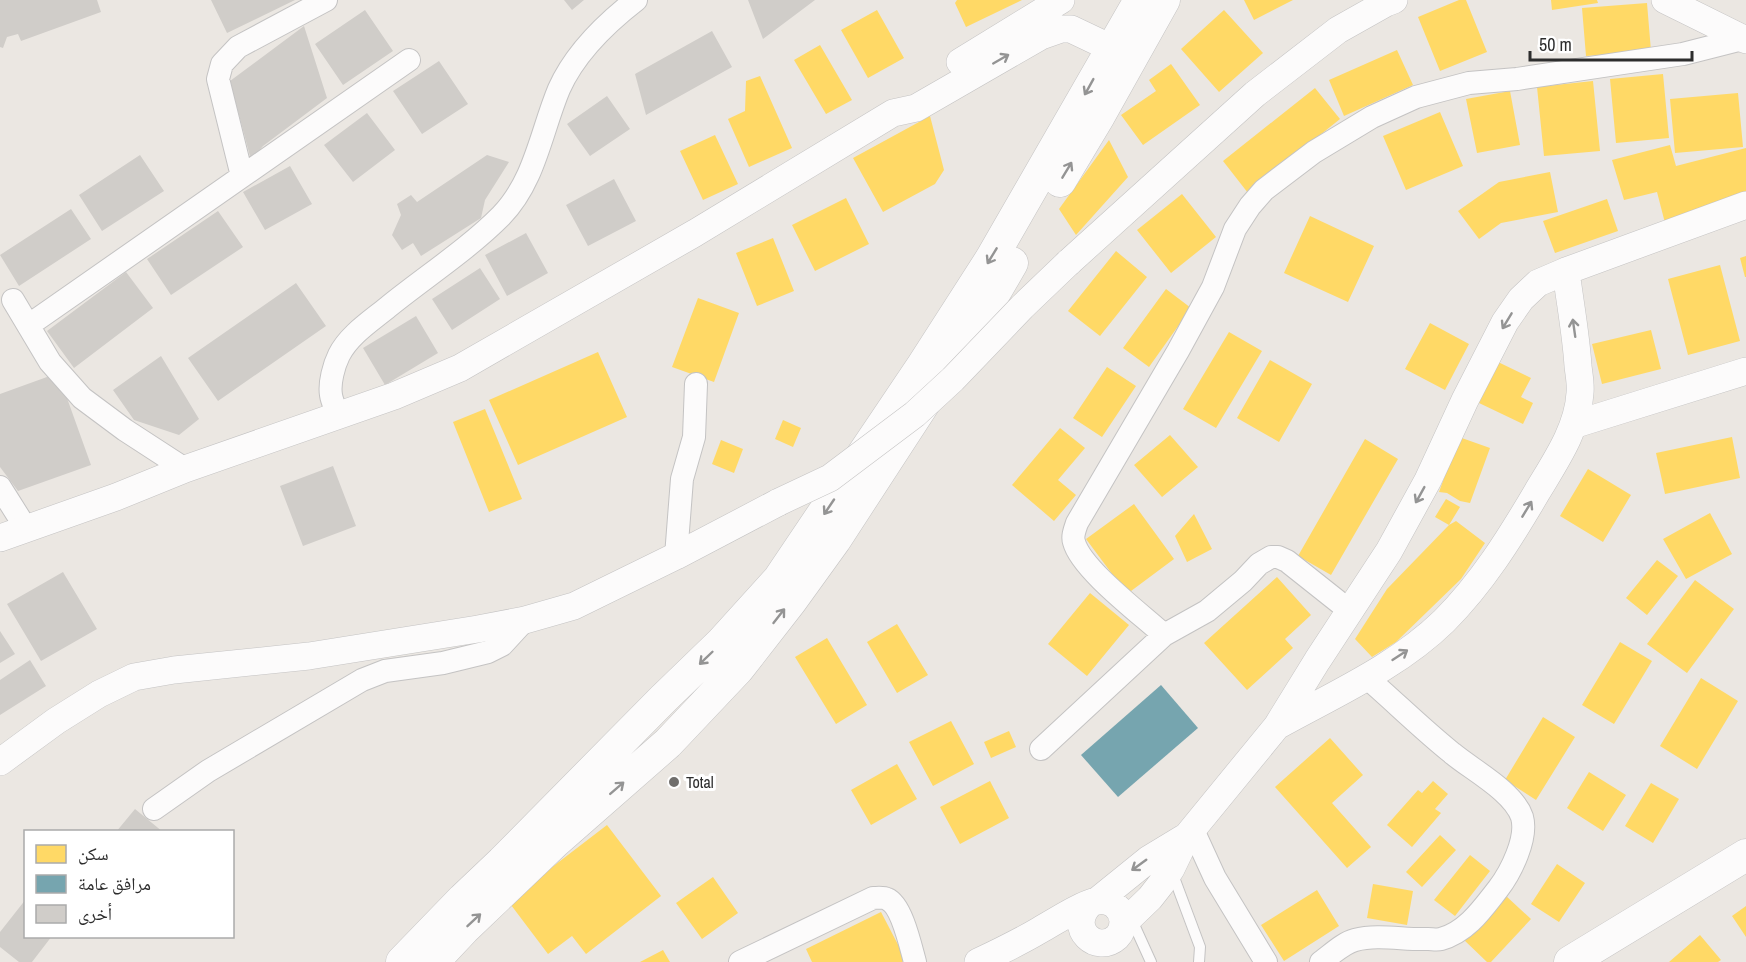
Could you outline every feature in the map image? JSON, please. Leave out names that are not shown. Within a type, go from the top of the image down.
[{"type":"main road","points":[[402,962],[463,898],[502,862],[722,642],[779,579],[917,374],[991,259],[1140,0]]},
{"type":"main road","points":[[433,962],[555,842],[668,743],[738,669],[791,601],[835,540],[984,311],[1099,116],[1164,0]]},
{"type":"main road","points":[[1570,962],[1746,855]]},
{"type":"street","points":[[242,176],[218,79],[222,64],[238,47],[326,0]]},
{"type":"street","points":[[338,416],[330,394],[339,354],[358,332],[502,215],[518,193],[533,164],[560,89],[570,69],[590,41],[616,15],[636,0]]},
{"type":"street","points":[[893,113],[905,98],[1061,0]]},
{"type":"street","points":[[0,762],[99,694],[134,677],[174,670],[309,656],[478,629],[525,620],[574,606],[830,478],[915,414],[1068,263],[1255,93],[1338,30],[1394,0]]},
{"type":"street","points":[[1665,0],[1744,40]]},
{"type":"street","points":[[0,538],[116,497],[185,469],[394,396],[460,368],[695,233],[893,113],[915,108],[1041,36],[1061,28],[1071,29],[1111,48]]},
{"type":"street","points":[[1164,635],[1088,567],[1078,553],[1073,538],[1077,524],[1213,287],[1236,229],[1250,206],[1264,190],[1314,152],[1372,117],[1416,97],[1469,83],[1517,79],[1683,54],[1744,40]]},
{"type":"street","points":[[29,325],[410,60]]},
{"type":"street","points":[[1012,962],[1061,938],[1103,940],[1150,898],[1171,869],[1190,833],[1276,726],[1389,551],[1428,480],[1505,322],[1521,299],[1538,283],[1566,271],[1746,205]]},
{"type":"street","points":[[1276,726],[1355,684],[1409,650],[1443,621],[1486,572],[1511,536],[1558,458],[1573,425],[1580,393],[1577,351],[1566,271]]},
{"type":"street","points":[[13,300],[50,362],[82,398],[125,430],[185,469]]},
{"type":"street","points":[[1573,425],[1746,371]]},
{"type":"street","points":[[676,556],[682,479],[694,437],[696,384]]},
{"type":"street","points":[[0,487],[27,530]]},
{"type":"street","points":[[1041,749],[1164,635],[1207,611],[1243,581],[1259,564],[1271,557],[1287,561],[1350,611]]},
{"type":"street","points":[[154,809],[207,771],[362,680],[385,671],[443,663],[488,652],[502,645],[525,620]]},
{"type":"street","points":[[1317,661],[1321,673],[1335,687],[1355,684],[1500,789],[1514,803],[1522,817],[1523,831],[1520,848],[1501,885],[1480,912],[1461,930],[1441,939],[1376,937],[1352,940],[1321,962]]},
{"type":"street","points":[[1103,940],[1081,928],[1083,911],[1149,859],[1190,833]]},
{"type":"street","points":[[1190,833],[1266,962]]},
{"type":"street","points":[[740,962],[873,898],[881,898],[893,903],[898,912],[915,962]]},
{"type":"street","points":[[978,962],[1068,914],[1093,903],[1105,901],[1119,909],[1122,916],[1103,940]]},
{"type":"lane","points":[[1171,869],[1200,947],[1200,962]]},
{"type":"lane","points":[[1103,940],[1150,962]]},
{"type":"building: سكن","points":[[957,0],[1022,0],[966,27],[955,3]]},
{"type":"building: سكن","points":[[1244,0],[1293,0],[1254,20]]},
{"type":"building: سكن","points":[[1459,0],[1466,0],[1487,52],[1440,71],[1418,17]]},
{"type":"building: سكن","points":[[1551,0],[1597,0],[1598,3],[1552,10]]},
{"type":"building: سكن","points":[[1647,3],[1651,51],[1586,56],[1582,8]]},
{"type":"building: سكن","points":[[877,10],[904,58],[868,78],[841,30]]},
{"type":"building: سكن","points":[[1224,10],[1263,53],[1219,92],[1181,49]]},
{"type":"building: سكن","points":[[820,45],[852,100],[826,114],[794,60]]},
{"type":"building: سكن","points":[[1397,50],[1413,85],[1344,116],[1329,80]]},
{"type":"building: سكن","points":[[1171,64],[1200,105],[1143,145],[1121,115],[1156,91],[1149,80]]},
{"type":"building: سكن","points":[[1663,74],[1669,138],[1616,143],[1610,79]]},
{"type":"building: سكن","points":[[760,76],[792,148],[749,167],[728,119],[745,111],[746,81]]},
{"type":"building: سكن","points":[[1593,81],[1600,151],[1544,156],[1537,87]]},
{"type":"building: سكن","points":[[1315,88],[1340,119],[1248,193],[1223,161]]},
{"type":"building: سكن","points":[[1510,91],[1520,145],[1477,153],[1466,99]]},
{"type":"building: سكن","points":[[1738,93],[1743,147],[1675,153],[1670,99]]},
{"type":"building: سكن","points":[[1440,112],[1463,166],[1406,190],[1383,136]]},
{"type":"building: سكن","points":[[930,116],[944,170],[935,184],[883,212],[853,158]]},
{"type":"building: سكن","points":[[715,135],[738,184],[703,200],[680,151]]},
{"type":"building: سكن","points":[[1109,140],[1128,177],[1076,235],[1059,209]]},
{"type":"building: سكن","points":[[1670,145],[1676,166],[1746,148],[1746,194],[1665,223],[1657,192],[1624,200],[1612,160]]},
{"type":"building: سكن","points":[[1550,172],[1558,212],[1501,223],[1479,239],[1458,211],[1499,182]]},
{"type":"building: سكن","points":[[1182,194],[1216,237],[1171,273],[1137,230]]},
{"type":"building: سكن","points":[[846,198],[869,244],[815,271],[792,225]]},
{"type":"building: سكن","points":[[1607,199],[1618,231],[1555,253],[1543,221]]},
{"type":"building: سكن","points":[[1310,216],[1374,246],[1348,302],[1284,273]]},
{"type":"building: سكن","points":[[773,238],[794,291],[757,306],[736,253]]},
{"type":"building: سكن","points":[[1116,251],[1147,277],[1100,336],[1068,311]]},
{"type":"building: سكن","points":[[1746,256],[1746,277],[1745,277],[1740,258]]},
{"type":"building: سكن","points":[[1720,265],[1740,341],[1688,355],[1668,279]]},
{"type":"building: سكن","points":[[1166,289],[1191,308],[1149,367],[1123,348]]},
{"type":"building: سكن","points":[[698,298],[739,313],[714,382],[672,367]]},
{"type":"building: سكن","points":[[1430,323],[1469,344],[1445,390],[1405,369]]},
{"type":"building: سكن","points":[[1651,330],[1661,369],[1602,384],[1592,344]]},
{"type":"building: سكن","points":[[1229,332],[1262,351],[1216,428],[1183,409]]},
{"type":"building: سكن","points":[[598,352],[627,417],[518,465],[489,400]]},
{"type":"building: سكن","points":[[1270,360],[1312,384],[1279,442],[1237,418]]},
{"type":"building: سكن","points":[[1498,362],[1531,378],[1521,397],[1533,403],[1523,424],[1479,403]]},
{"type":"building: سكن","points":[[1107,367],[1136,386],[1102,437],[1073,418]]},
{"type":"building: سكن","points":[[485,409],[522,499],[489,512],[453,422]]},
{"type":"building: سكن","points":[[783,420],[801,428],[793,447],[775,439]]},
{"type":"building: سكن","points":[[1060,428],[1085,448],[1058,480],[1076,495],[1054,521],[1012,485]]},
{"type":"building: سكن","points":[[1170,435],[1198,467],[1162,497],[1134,465]]},
{"type":"building: سكن","points":[[1459,437],[1490,448],[1470,503],[1439,492]]},
{"type":"building: سكن","points":[[1732,437],[1740,478],[1665,494],[1656,453]]},
{"type":"building: سكن","points":[[1365,439],[1398,459],[1331,575],[1298,556]]},
{"type":"building: سكن","points":[[721,440],[743,449],[734,473],[712,464]]},
{"type":"building: سكن","points":[[1588,469],[1631,495],[1603,542],[1560,516]]},
{"type":"building: سكن","points":[[1446,499],[1460,507],[1449,525],[1435,517]]},
{"type":"building: سكن","points":[[1134,504],[1174,559],[1127,594],[1086,539]]},
{"type":"building: سكن","points":[[1710,513],[1732,554],[1686,579],[1663,539]]},
{"type":"building: سكن","points":[[1194,514],[1212,549],[1187,562],[1175,536]]},
{"type":"building: سكن","points":[[1456,521],[1485,543],[1461,579],[1396,642],[1372,657],[1355,639],[1387,589],[1449,525]]},
{"type":"building: سكن","points":[[1657,560],[1678,576],[1647,615],[1626,598]]},
{"type":"building: سكن","points":[[1277,577],[1311,615],[1285,639],[1293,648],[1247,690],[1204,643]]},
{"type":"building: سكن","points":[[1695,580],[1734,609],[1687,673],[1647,644]]},
{"type":"building: سكن","points":[[1090,593],[1129,625],[1087,676],[1048,644]]},
{"type":"building: سكن","points":[[897,624],[928,675],[897,693],[867,642]]},
{"type":"building: سكن","points":[[827,638],[867,705],[836,724],[795,657]]},
{"type":"building: سكن","points":[[1620,642],[1652,661],[1614,724],[1582,705]]},
{"type":"building: سكن","points":[[1701,678],[1738,701],[1697,769],[1660,746]]},
{"type":"building: سكن","points":[[1543,717],[1575,737],[1536,800],[1505,780]]},
{"type":"building: سكن","points":[[951,721],[974,764],[933,786],[909,742]]},
{"type":"building: سكن","points":[[1009,731],[1016,747],[991,758],[984,742]]},
{"type":"building: سكن","points":[[1330,738],[1363,775],[1332,803],[1371,847],[1347,868],[1275,787]]},
{"type":"building: سكن","points":[[897,764],[917,799],[871,825],[851,790]]},
{"type":"building: سكن","points":[[1589,772],[1626,795],[1603,831],[1567,808]]},
{"type":"building: سكن","points":[[990,781],[1009,818],[960,844],[940,807]]},
{"type":"building: سكن","points":[[1433,781],[1448,794],[1435,809],[1441,813],[1412,847],[1387,825],[1418,790],[1422,793]]},
{"type":"building: سكن","points":[[1651,783],[1679,799],[1653,843],[1625,826]]},
{"type":"building: سكن","points":[[607,825],[661,896],[586,954],[572,936],[548,954],[508,901]]},
{"type":"building: سكن","points":[[1440,835],[1456,850],[1422,887],[1406,872]]},
{"type":"building: سكن","points":[[1470,855],[1490,871],[1455,916],[1434,900]]},
{"type":"building: سكن","points":[[1557,864],[1585,883],[1559,922],[1531,904]]},
{"type":"building: سكن","points":[[713,877],[738,913],[702,939],[676,903]]},
{"type":"building: سكن","points":[[1373,884],[1413,891],[1407,925],[1367,918]]},
{"type":"building: سكن","points":[[1317,890],[1339,926],[1284,961],[1261,925]]},
{"type":"building: سكن","points":[[1505,895],[1531,919],[1491,962],[1487,962],[1463,939]]},
{"type":"building: سكن","points":[[1746,906],[1746,937],[1732,916]]},
{"type":"building: سكن","points":[[881,912],[906,960],[902,962],[812,962],[806,949]]},
{"type":"building: سكن","points":[[1700,935],[1721,960],[1718,962],[1669,962]]},
{"type":"building: سكن","points":[[663,950],[670,962],[640,962]]},
{"type":"building: مرافق عامة","points":[[1161,685],[1198,728],[1118,797],[1081,755]]},
{"type":"building: أخرى","points":[[0,0],[97,0],[101,12],[21,41],[18,34],[7,37],[3,48],[0,47]]},
{"type":"building: أخرى","points":[[211,0],[295,0],[227,33]]},
{"type":"building: أخرى","points":[[564,0],[584,0],[572,10]]},
{"type":"building: أخرى","points":[[748,0],[815,0],[763,39]]},
{"type":"building: أخرى","points":[[365,10],[393,51],[343,85],[315,44]]},
{"type":"building: أخرى","points":[[304,26],[327,98],[263,146],[251,160],[230,81]]},
{"type":"building: أخرى","points":[[712,31],[732,67],[646,115],[635,74]]},
{"type":"building: أخرى","points":[[439,61],[468,104],[422,134],[393,91]]},
{"type":"building: أخرى","points":[[607,96],[630,129],[590,156],[567,124]]},
{"type":"building: أخرى","points":[[367,113],[395,150],[353,182],[324,145]]},
{"type":"building: أخرى","points":[[140,155],[164,191],[102,231],[79,195]]},
{"type":"building: أخرى","points":[[487,155],[509,162],[485,200],[481,218],[421,256],[413,243],[402,250],[392,235],[401,215],[397,204],[411,195],[417,202]]},
{"type":"building: أخرى","points":[[290,166],[312,204],[265,230],[243,192]]},
{"type":"building: أخرى","points":[[614,179],[636,221],[588,246],[566,205]]},
{"type":"building: أخرى","points":[[71,209],[91,239],[19,286],[0,255]]},
{"type":"building: أخرى","points":[[218,211],[243,247],[171,295],[147,259]]},
{"type":"building: أخرى","points":[[526,233],[548,273],[507,296],[485,255]]},
{"type":"building: أخرى","points":[[480,268],[500,299],[452,330],[432,299]]},
{"type":"building: أخرى","points":[[126,272],[153,308],[74,368],[47,331]]},
{"type":"building: أخرى","points":[[296,283],[326,326],[218,401],[188,358]]},
{"type":"building: أخرى","points":[[416,316],[438,353],[385,385],[363,348]]},
{"type":"building: أخرى","points":[[161,356],[199,419],[179,435],[134,420],[113,390]]},
{"type":"building: أخرى","points":[[58,373],[91,465],[18,491],[0,467],[0,394]]},
{"type":"building: أخرى","points":[[333,466],[356,526],[303,546],[280,486]]},
{"type":"building: أخرى","points":[[63,572],[97,629],[41,661],[7,604]]},
{"type":"building: أخرى","points":[[0,631],[15,654],[0,663]]},
{"type":"building: أخرى","points":[[30,660],[46,686],[0,715],[0,680]]},
{"type":"building: أخرى","points":[[135,809],[161,830],[118,830]]},
{"type":"building: أخرى","points":[[24,902],[24,938],[50,938],[32,962],[19,962],[0,947],[0,932]]},
{"type":"place","name":"Total","points":[[674,782]]}]
